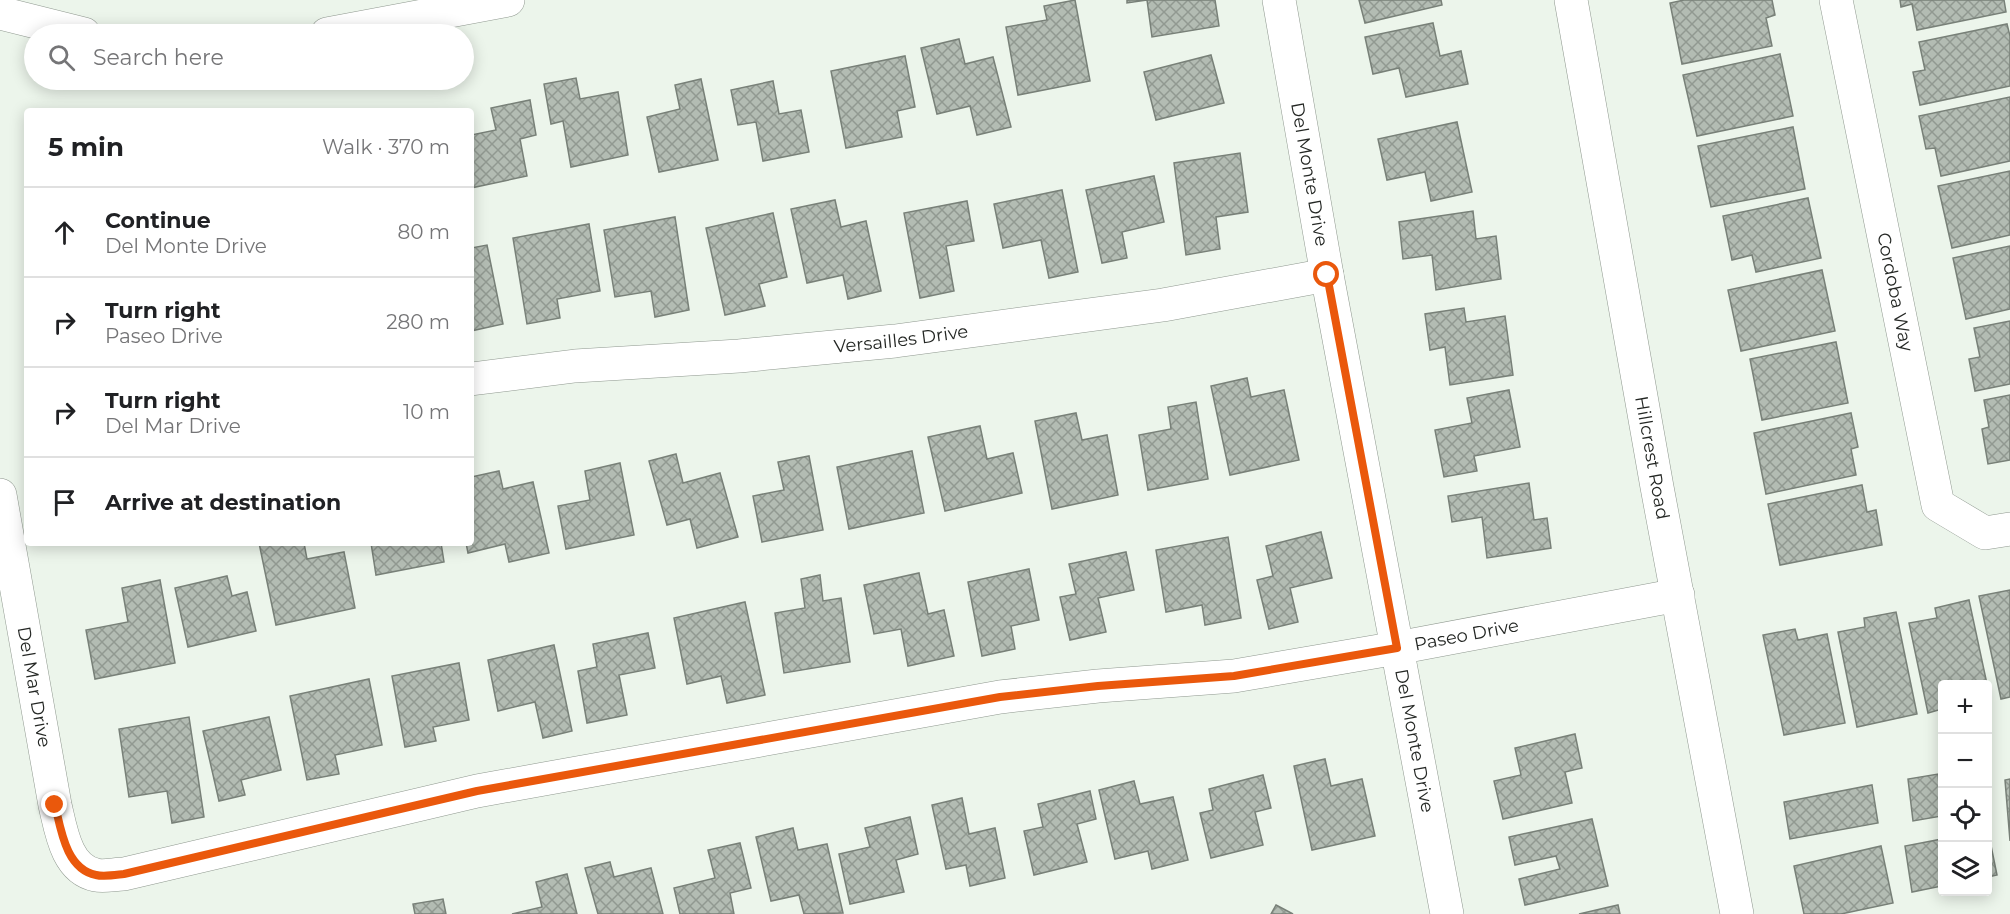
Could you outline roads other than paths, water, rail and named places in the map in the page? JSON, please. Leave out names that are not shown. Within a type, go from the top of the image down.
[{"type":"street","points":[[380,24],[508,0]]},
{"type":"street","name":"Del Monte Drive","points":[[1279,0],[1327,275],[1447,914]]},
{"type":"street","name":"Hillcrest Road","points":[[1571,0],[1657,487],[1737,914]]},
{"type":"street","name":"Cordoba Way","points":[[1836,0],[1938,505],[1985,533],[2010,529]]},
{"type":"street","points":[[0,13],[44,24]]},
{"type":"street","name":"Versailles Drive","points":[[474,379],[575,366],[739,356],[895,341],[1163,305],[1327,275]]},
{"type":"street","name":"Del Mar Drive","points":[[8,507],[55,805],[63,840],[76,864],[87,872]]},
{"type":"street","name":"Paseo Drive","points":[[87,872],[97,875],[124,874],[477,791],[1000,697],[1098,686],[1234,676],[1678,595]]}]
